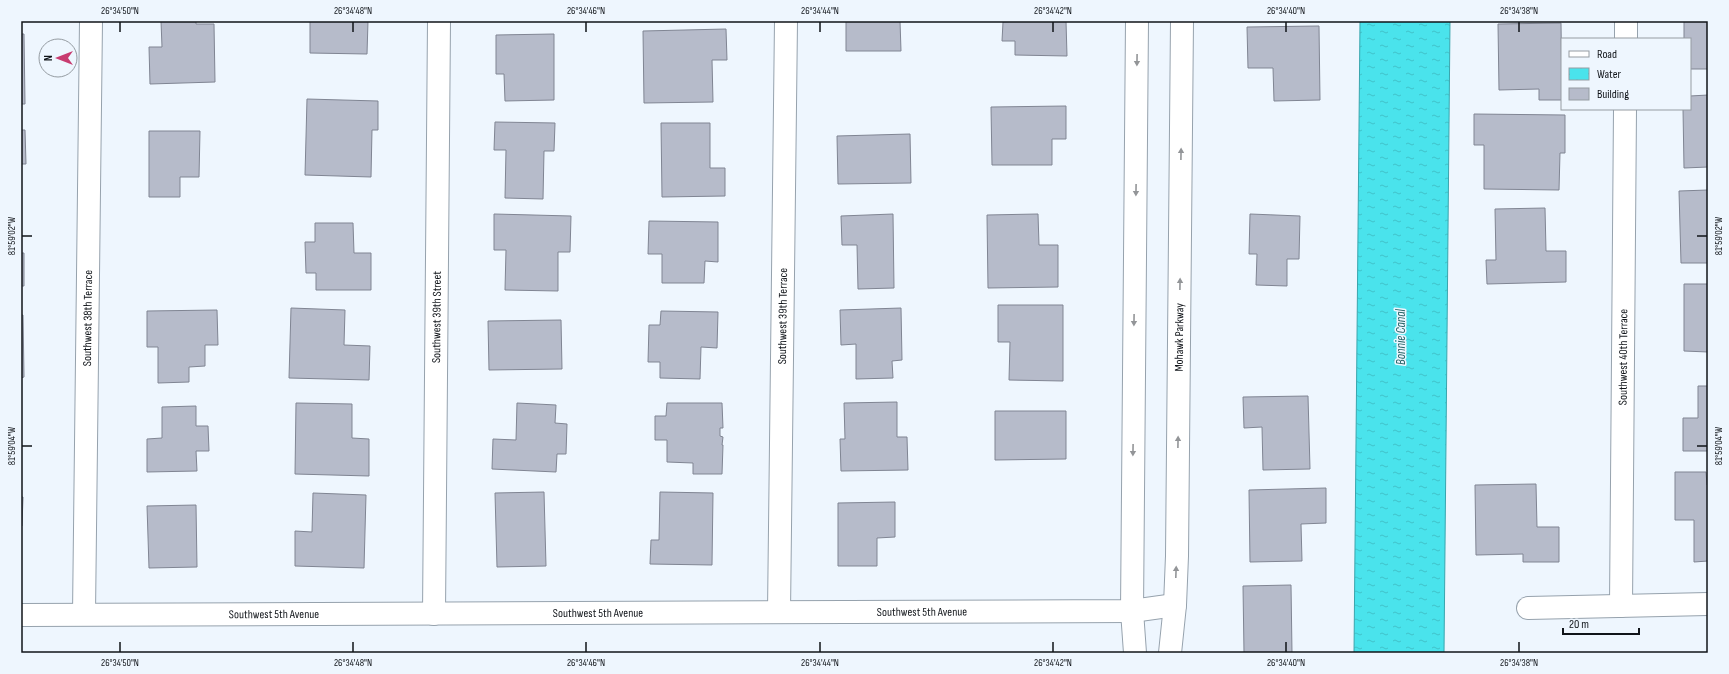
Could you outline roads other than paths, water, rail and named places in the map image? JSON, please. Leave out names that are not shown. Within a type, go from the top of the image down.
[{"type":"street","name":"Southwest 38th Terrace","points":[[84,614],[91,21]]},
{"type":"street","name":"Southwest 39th Street","points":[[434,614],[439,21]]},
{"type":"street","name":"Southwest 39th Terrace","points":[[779,612],[786,21]]},
{"type":"street","points":[[1135,653],[1132,611],[1137,21]]},
{"type":"street","name":"Mohawk Parkway","points":[[1170,653],[1177,556],[1182,21]]},
{"type":"street","points":[[1626,21],[1626,38]]},
{"type":"street","name":"Southwest 40th Terrace","points":[[1621,606],[1625,110]]},
{"type":"street","points":[[1528,608],[1708,604]]},
{"type":"street","name":"Southwest 5th Avenue","points":[[21,615],[1132,611],[1174,605]]},
{"type":"water","name":"Bonnie Canal","points":[[1360,21],[1450,21],[1444,653],[1354,653]]}]
